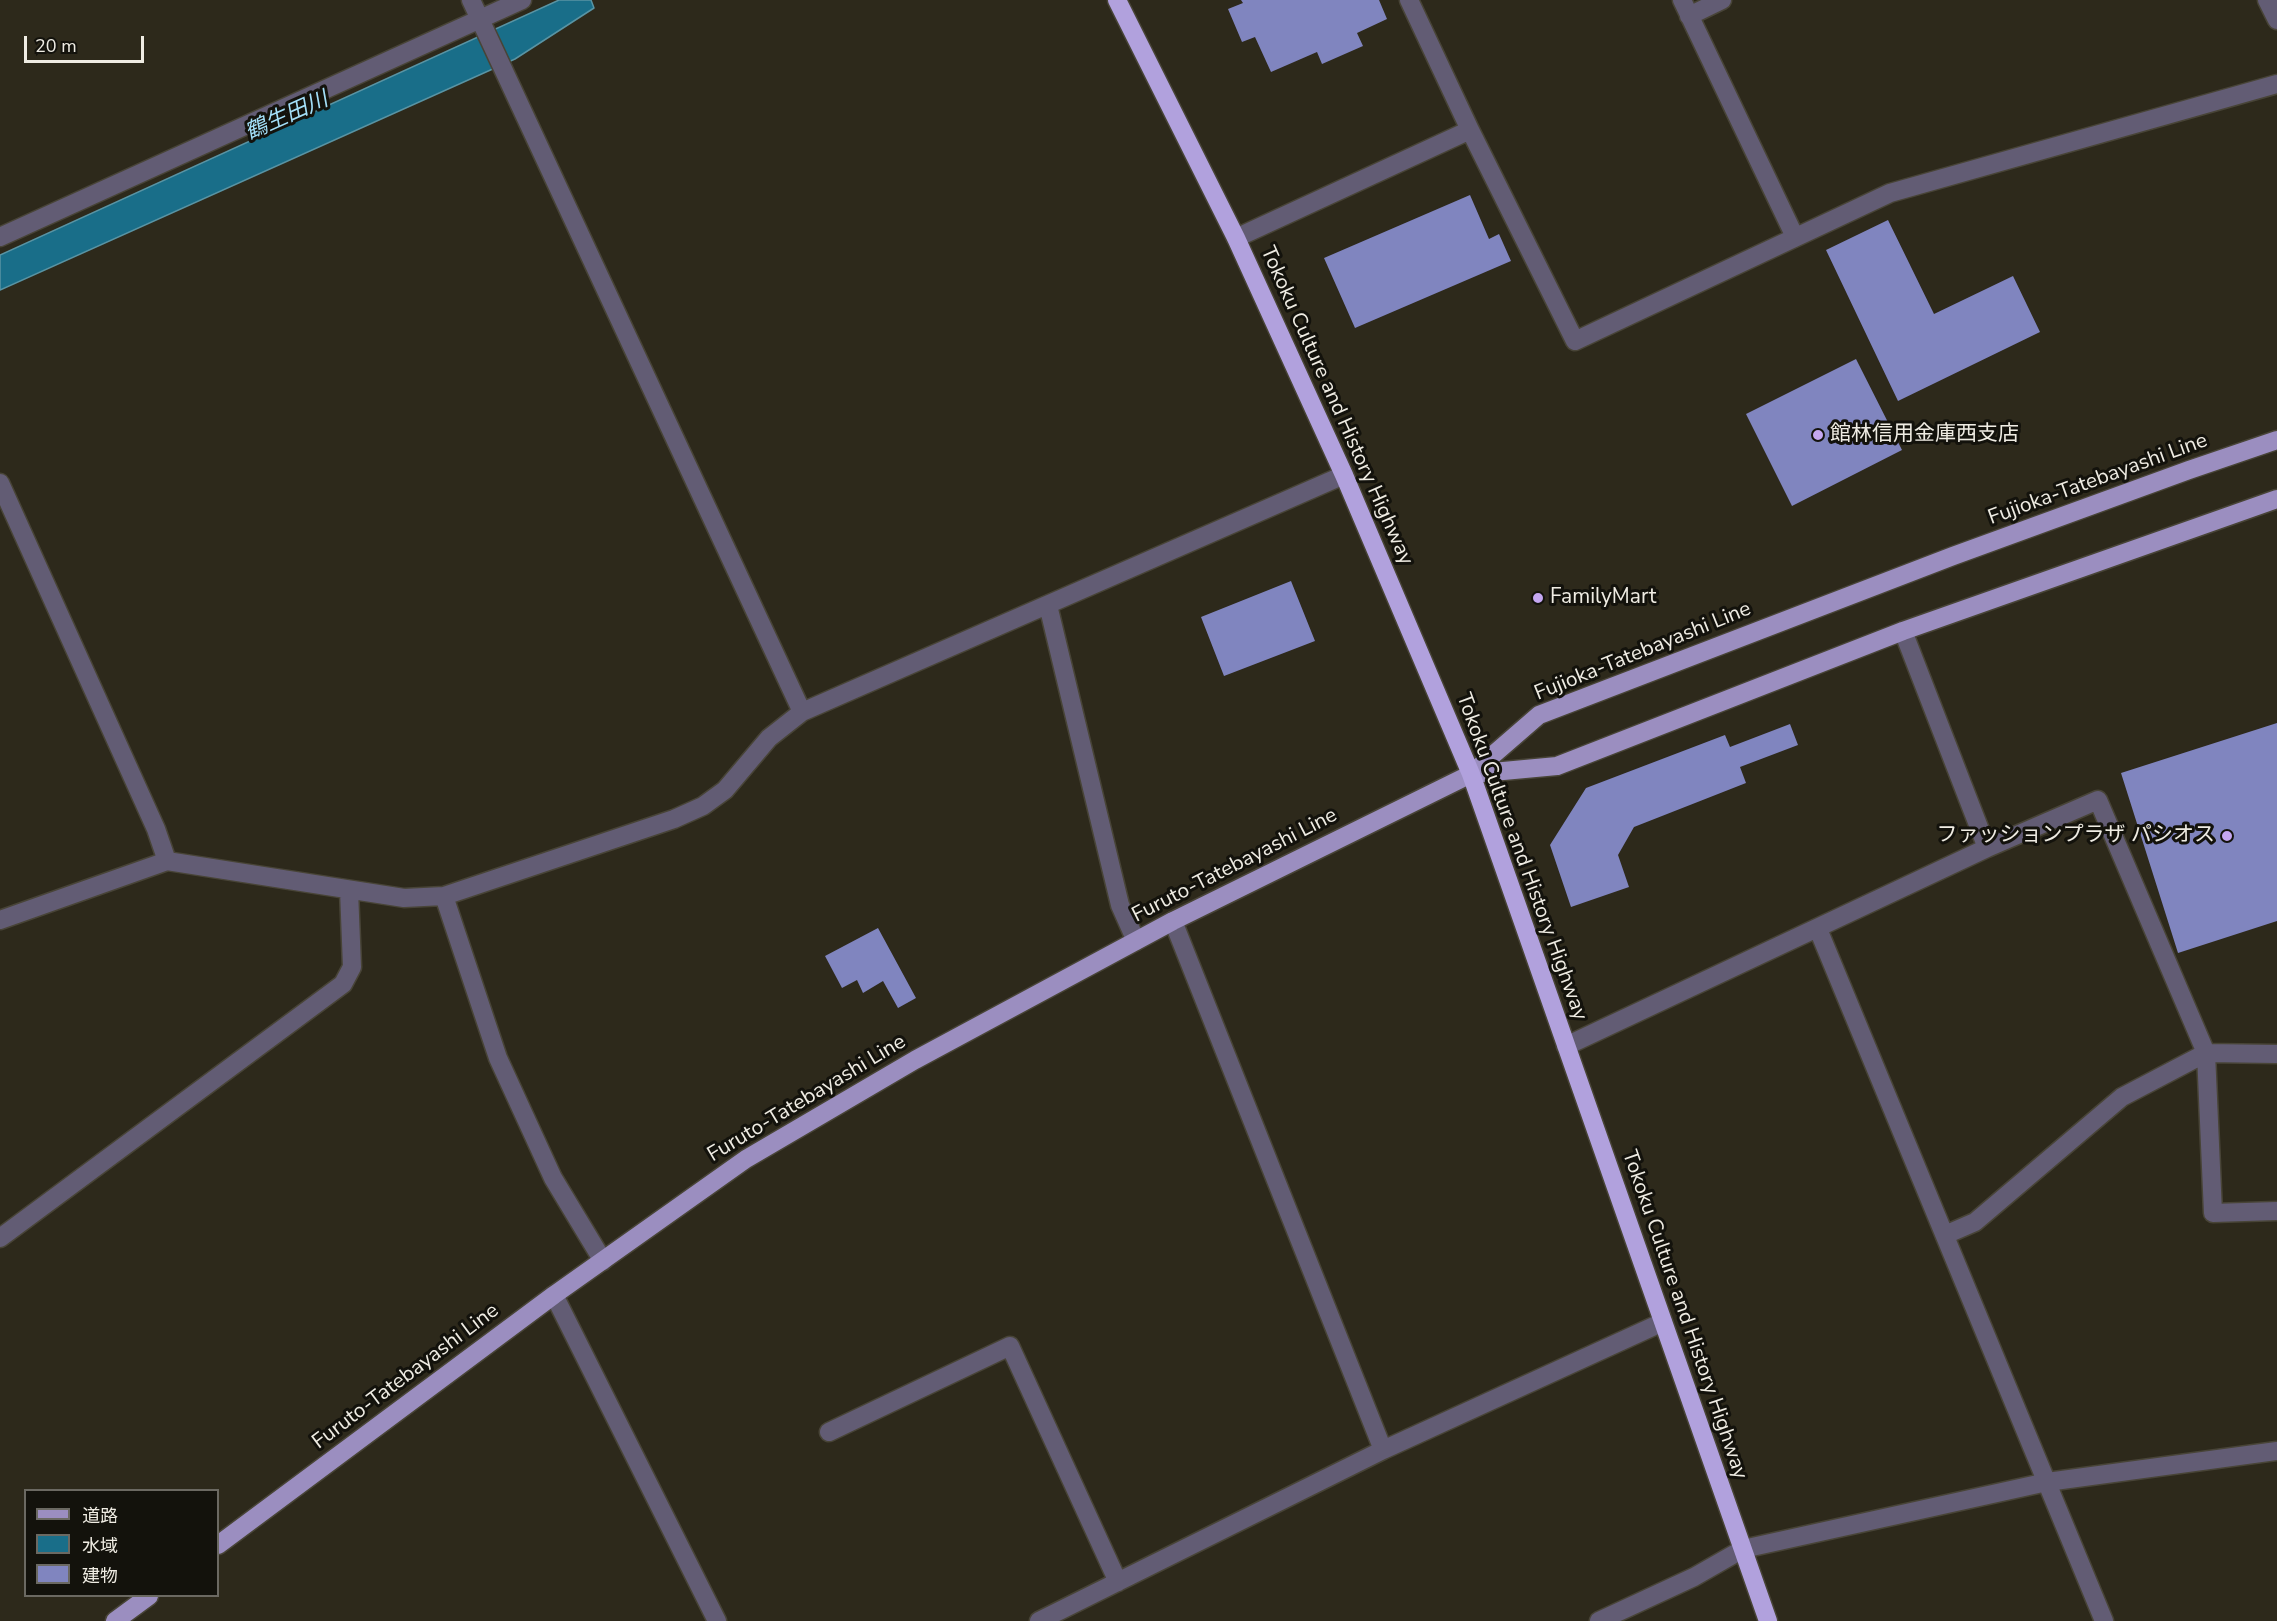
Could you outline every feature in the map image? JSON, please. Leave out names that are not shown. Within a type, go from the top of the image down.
[{"type":"highway","name":"Tokoku Culture and History Highway","points":[[1117,0],[1236,238],[1344,475],[1471,774],[1768,1621]]},
{"type":"main road","name":"Fujioka-Tatebayashi Line","points":[[1471,774],[1539,715],[1953,556],[2277,440]]},
{"type":"main road","points":[[1471,774],[1557,766],[1903,631],[2277,499]]},
{"type":"main road","name":"Furuto-Tatebayashi Line","points":[[219,1544],[554,1295],[746,1159],[915,1060],[1173,921],[1471,774]]},
{"type":"main road","points":[[115,1621],[148,1597]]},
{"type":"street","points":[[471,0],[802,712]]},
{"type":"street","points":[[0,237],[522,0]]},
{"type":"street","points":[[1409,0],[1470,130],[1575,340],[1890,193],[2277,84]]},
{"type":"street","points":[[1722,0],[1686,8],[1795,237]]},
{"type":"street","points":[[2267,0],[2277,20]]},
{"type":"street","points":[[1236,238],[1470,130]]},
{"type":"street","points":[[0,920],[167,861],[404,898],[444,896],[674,819],[703,807],[725,790],[769,738],[802,712],[1344,475]]},
{"type":"street","points":[[0,483],[156,830],[167,861]]},
{"type":"street","points":[[1048,605],[1119,904],[1136,941]]},
{"type":"street","points":[[1903,631],[1986,848]]},
{"type":"street","points":[[1566,1046],[1986,848],[2098,800],[2206,1053],[2213,1213],[2277,1211]]},
{"type":"street","points":[[0,1238],[343,984],[352,967],[349,890]]},
{"type":"street","points":[[444,896],[498,1059],[553,1178],[603,1261]]},
{"type":"street","points":[[1173,921],[1383,1450]]},
{"type":"street","points":[[1818,928],[2104,1621]]},
{"type":"street","points":[[1945,1235],[1975,1222],[2122,1097],[2206,1053],[2277,1054]]},
{"type":"street","points":[[554,1295],[717,1621]]},
{"type":"street","points":[[1039,1621],[1383,1450],[1663,1322]]},
{"type":"street","points":[[829,1432],[1010,1347],[1118,1582]]},
{"type":"street","points":[[1599,1621],[1694,1577],[1743,1549],[2047,1482],[2277,1451]]},
{"type":"water","points":[[559,0],[591,0],[594,8],[515,59],[0,290],[0,255]]},
{"type":"building","points":[[1241,0],[1379,0],[1387,19],[1357,33],[1363,46],[1322,64],[1317,52],[1271,72],[1255,37],[1242,42],[1228,9],[1243,3]]},
{"type":"building","points":[[1470,195],[1489,239],[1499,234],[1511,261],[1355,328],[1324,258]]},
{"type":"building","points":[[1888,220],[1934,314],[2013,276],[2040,332],[1898,401],[1826,250]]},
{"type":"building","points":[[1856,359],[1902,450],[1792,506],[1746,414]]},
{"type":"building","points":[[1291,581],[1315,641],[1224,676],[1201,617]]},
{"type":"building","points":[[2277,723],[2277,921],[2178,953],[2121,773]]},
{"type":"building","points":[[1790,724],[1798,745],[1740,767],[1746,783],[1634,827],[1618,855],[1629,887],[1571,907],[1550,845],[1586,788],[1725,735],[1730,747]]},
{"type":"building","points":[[878,928],[916,998],[898,1008],[883,981],[863,993],[857,980],[842,988],[825,956]]},
{"type":"place","name":"館林信用金庫西支店","points":[[1818,435]]},
{"type":"place","name":"FamilyMart","points":[[1538,598]]},
{"type":"place","name":"ファッションプラザ パシオス","points":[[2227,836]]},
{"type":"water label","name":"鶴生田川","points":[[287,117]]}]
